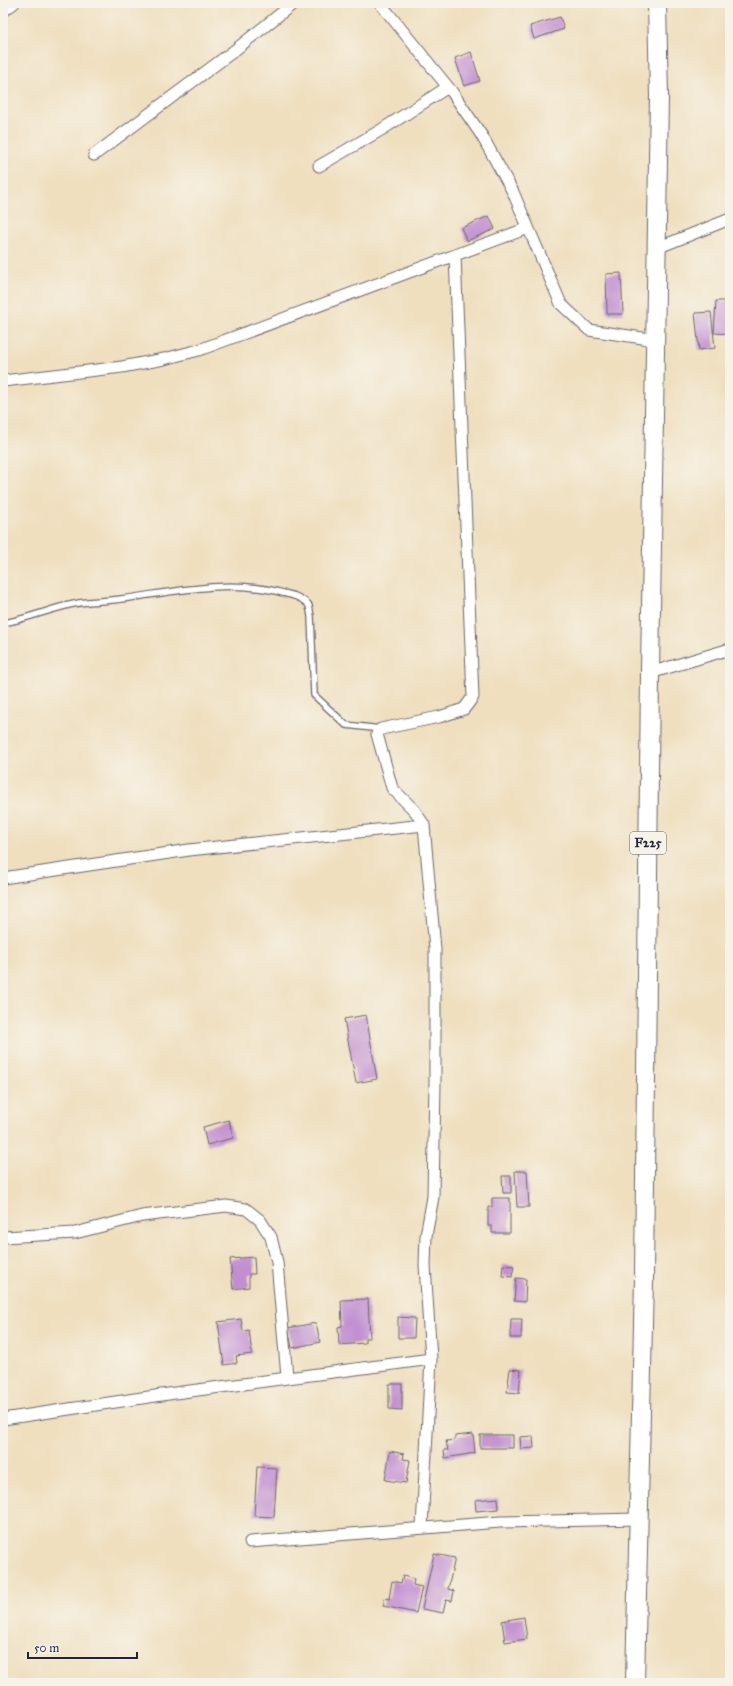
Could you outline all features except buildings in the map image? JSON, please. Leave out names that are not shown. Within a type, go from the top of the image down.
[{"type":"main road","name":"F225","points":[[635,1683],[644,1279],[650,673],[659,96],[657,3]]},
{"type":"street","points":[[3,11],[14,3]]},
{"type":"street","points":[[94,154],[235,50],[294,3]]},
{"type":"street","points":[[380,3],[448,87],[482,136],[513,192],[554,291],[561,304],[589,330],[656,340]]},
{"type":"street","points":[[320,166],[381,130],[448,87]]},
{"type":"street","points":[[657,248],[730,220]]},
{"type":"street","points":[[3,381],[122,367],[164,359],[199,350],[528,228]]},
{"type":"street","points":[[422,1527],[431,1359],[424,1265],[426,1236],[433,1197],[435,949],[424,825],[415,811],[392,788],[377,736],[381,730],[439,717],[464,709],[473,697],[455,256]]},
{"type":"street","points":[[650,673],[730,649]]},
{"type":"street","points":[[3,878],[189,850],[424,825]]},
{"type":"street","points":[[3,1237],[75,1233],[142,1216],[226,1206],[246,1209],[260,1220],[271,1237],[277,1262],[288,1377]]},
{"type":"street","points":[[3,1419],[175,1392],[431,1359]]},
{"type":"street","points":[[250,1542],[422,1527],[500,1522],[638,1519]]},
{"type":"lane","points":[[3,623],[20,620],[46,611],[78,603],[120,599],[194,588],[240,586],[274,590],[298,597],[308,605],[310,610],[314,695],[346,725],[381,730]]}]
